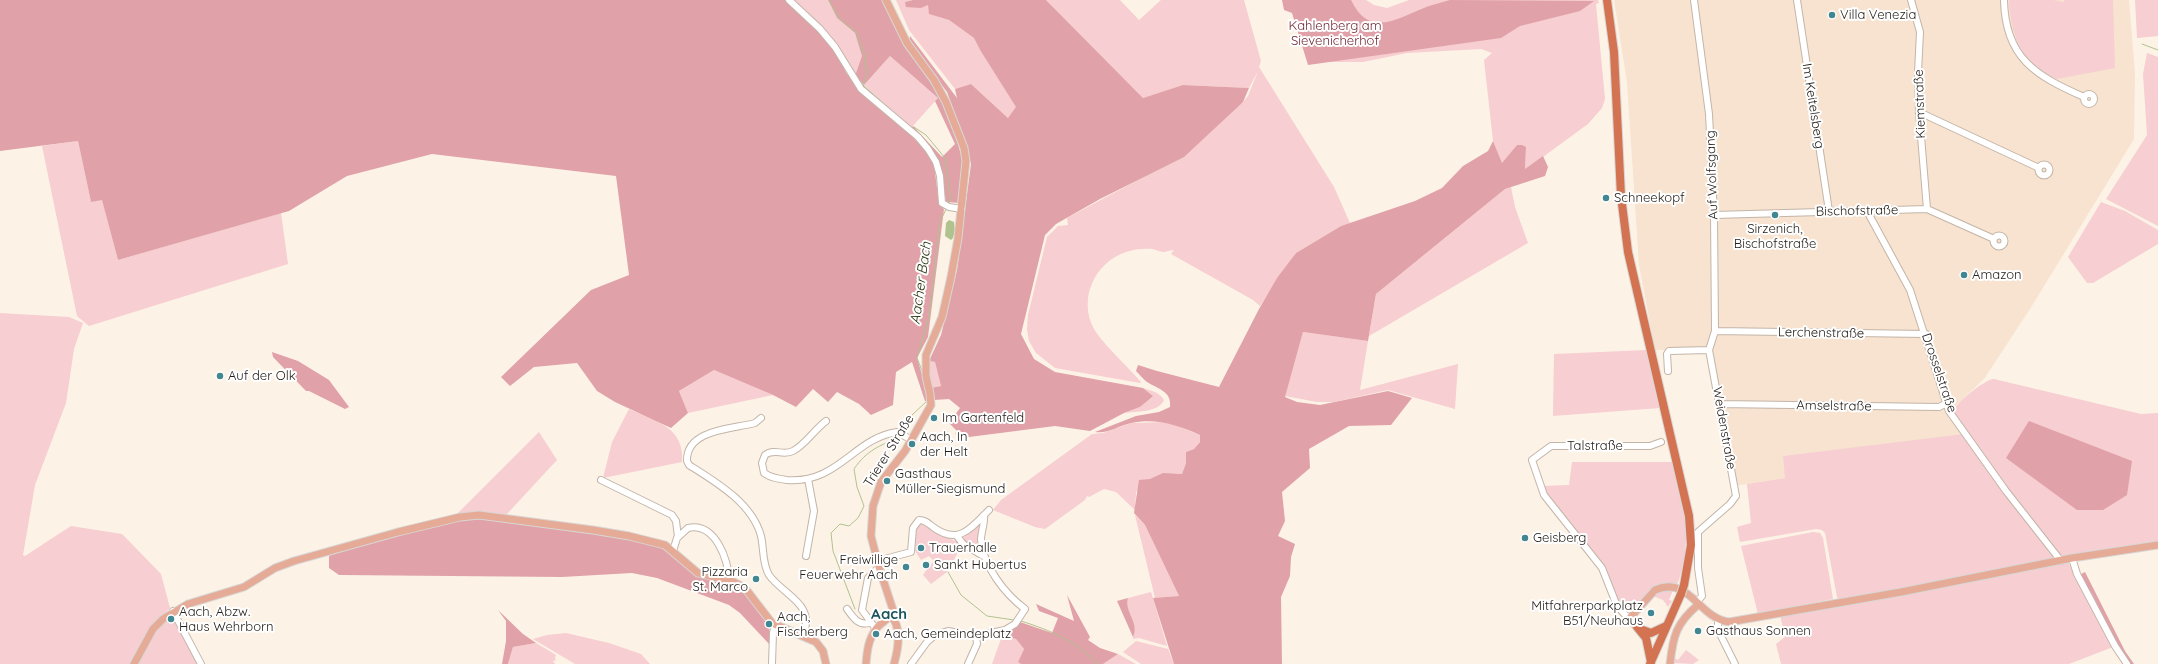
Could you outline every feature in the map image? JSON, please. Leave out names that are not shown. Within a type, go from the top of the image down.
[{"type":"highway","points":[[1607,0],[1614,52],[1621,196],[1626,237],[1639,301],[1685,489],[1689,516],[1691,545],[1684,585],[1654,653],[1653,663]]},
{"type":"highway","points":[[1637,627],[1651,633],[1666,626]]},
{"type":"highway","points":[[1637,627],[1646,638],[1653,663]]},
{"type":"main road","name":"Trierer Straße","points":[[886,0],[907,43],[941,91],[964,148],[966,161],[962,209],[951,277],[942,317],[926,355],[926,370],[931,403],[912,440],[884,478],[875,495],[872,512],[871,536],[875,568],[893,607],[891,616],[896,623],[897,632],[894,664]]},
{"type":"main road","points":[[134,664],[153,629],[172,612],[188,604],[244,586],[275,568],[294,561],[398,532],[460,517],[479,515],[505,517],[593,530],[665,545],[687,566],[698,574],[730,581],[748,590],[768,618],[776,625],[803,636],[819,645],[824,654],[826,664]]},
{"type":"main road","points":[[1637,627],[1629,619],[1655,590],[1667,587],[1684,590],[1718,619],[1729,622],[1822,606],[2072,558],[2158,545]]},
{"type":"main road","points":[[1670,664],[1672,644],[1677,630],[1685,617],[1698,603]]},
{"type":"main road","points":[[866,664],[868,646],[876,629],[891,616]]},
{"type":"street","points":[[788,0],[820,29],[835,47],[861,89],[918,138],[928,149],[938,168],[940,176],[941,200],[946,206],[962,209]]},
{"type":"street","name":"Auf Wolfsgang","points":[[1694,0],[1709,114],[1714,214],[1715,331],[1709,350]]},
{"type":"street","name":"Im Keitelsberg","points":[[1797,0],[1829,211]]},
{"type":"street","name":"Kiemstraße","points":[[1911,0],[1920,32],[1918,72],[1919,112],[1927,209]]},
{"type":"street","points":[[2004,0],[2008,31],[2014,46],[2025,62],[2040,74],[2084,98]]},
{"type":"street","points":[[1919,112],[2039,168]]},
{"type":"street","name":"Bischofstraße","points":[[1714,214],[1927,209],[1994,239]]},
{"type":"street","name":"Drosselstraße","points":[[1867,211],[1910,290],[1926,334],[1949,411],[2006,491],[2061,561]]},
{"type":"street","name":"Lerchenstraße","points":[[1715,331],[1926,334]]},
{"type":"street","points":[[1668,371],[1669,351],[1709,350]]},
{"type":"street","name":"Weidenstraße","points":[[1698,603],[1702,596],[1697,550],[1698,532],[1730,504],[1736,496],[1709,350]]},
{"type":"street","name":"Amselstraße","points":[[1720,404],[1939,407],[1947,403]]},
{"type":"street","points":[[762,418],[755,423],[701,436],[690,448],[687,461],[689,465],[739,502],[752,517],[760,536],[768,572],[773,579],[794,597],[802,608],[807,625],[803,636]]},
{"type":"street","points":[[826,421],[793,451],[786,453],[771,452],[762,460],[763,471],[771,477],[790,480],[808,479],[835,469],[872,441],[894,432],[902,434],[912,440]]},
{"type":"street","name":"Talstraße","points":[[1629,619],[1617,606],[1602,568],[1544,495],[1532,460],[1551,446],[1650,446],[1661,442]]},
{"type":"street","points":[[806,556],[814,511],[808,479]]},
{"type":"street","points":[[601,480],[672,515],[676,521],[678,537]]},
{"type":"street","points":[[957,536],[966,532],[989,510]]},
{"type":"street","points":[[912,664],[929,640],[938,633],[950,631],[976,636],[1005,630],[1018,620],[1025,609],[1004,589],[985,557],[981,539],[984,515]]},
{"type":"street","points":[[876,629],[869,622],[862,610],[875,568],[911,552],[912,531],[914,525],[920,520],[924,520],[938,530],[957,536],[960,541],[985,557]]},
{"type":"street","points":[[673,551],[678,537],[686,528],[691,527],[712,536],[720,547],[730,581]]},
{"type":"street","points":[[975,552],[983,549]]},
{"type":"street","points":[[2072,558],[2077,574],[2115,646],[2127,664]]},
{"type":"street","points":[[847,609],[856,620],[864,624],[869,622]]},
{"type":"street","points":[[172,612],[201,664]]},
{"type":"street","points":[[1718,619],[1718,630],[1735,664]]},
{"type":"street","points":[[772,664],[772,633],[776,625]]},
{"type":"street","points":[[968,664],[977,644],[976,636]]},
{"type":"shaded area","points":[[1614,0],[2129,0],[2135,74],[2134,139],[2030,309],[1984,379],[1950,411],[1966,435],[1783,456],[1786,478],[1734,486],[1709,350],[1655,350],[1639,265],[1627,82]]},
{"type":"shaded area","points":[[949,220],[954,222],[955,230],[951,240],[945,236],[946,223]]},
{"type":"green space","points":[[0,0],[786,0],[831,44],[847,74],[861,91],[910,134],[926,151],[934,163],[939,205],[944,209],[928,337],[917,358],[930,401],[925,401],[912,362],[896,372],[893,405],[871,415],[859,404],[837,392],[828,402],[813,389],[796,407],[773,395],[714,370],[679,391],[688,413],[671,428],[615,402],[597,391],[577,363],[534,367],[510,386],[501,377],[591,290],[629,275],[616,176],[432,154],[347,176],[289,211],[118,260],[102,200],[91,202],[78,141],[0,151]]},
{"type":"green space","points":[[792,0],[828,0],[837,18],[855,33],[863,56],[855,76]]},
{"type":"green space","points":[[828,0],[883,0],[903,43],[940,96],[955,134],[963,161],[960,203],[946,202],[942,178],[937,161],[933,153],[911,128],[913,126],[942,157],[955,144],[935,101],[938,98],[890,56],[864,85],[855,76],[862,56],[855,33],[837,18]]},
{"type":"green space","points":[[896,0],[913,0],[905,2],[928,5],[930,14],[949,20],[974,38],[1017,108],[1008,118],[971,84],[955,89],[909,30]]},
{"type":"green space","points":[[913,0],[1046,0],[1143,98],[1183,85],[1249,88],[1243,102],[1184,157],[1100,199],[1056,224],[1045,235],[1021,334],[1034,359],[1055,372],[1143,388],[1153,396],[1140,407],[1124,413],[1090,431],[1055,426],[969,437],[955,434],[957,431],[949,423],[960,408],[949,399],[934,400],[931,388],[941,386],[935,362],[929,361],[941,335],[957,270],[971,164],[965,141],[947,92],[909,41],[910,36],[957,98],[955,89],[971,84],[1008,118],[1016,107],[974,38],[949,20],[929,14],[928,5],[921,8],[906,7],[905,2]]},
{"type":"green space","points":[[1046,0],[1120,0],[1139,20],[1161,0],[1244,0],[1261,61],[1259,67],[1334,187],[1350,223],[1341,226],[1296,253],[1260,306],[1253,300],[1171,254],[1174,250],[1165,252],[1153,249],[1132,250],[1115,257],[1105,264],[1092,283],[1089,294],[1089,318],[1098,335],[1141,382],[1140,383],[1055,368],[1036,353],[1029,341],[1027,329],[1028,315],[1047,237],[1058,226],[1068,225],[1067,218],[1138,180],[1243,102],[1248,96],[1258,71],[1249,88],[1184,85],[1143,98]]},
{"type":"green space","name":"Kahlenberg am Sievenicherhof","points":[[1282,0],[1351,0],[1359,12],[1367,19],[1376,22],[1386,22],[1450,0],[1594,1],[1580,11],[1520,26],[1501,38],[1308,65],[1292,13],[1284,10]]},
{"type":"green space","points":[[1350,0],[1366,0],[1374,5],[1387,8],[1409,0],[1598,0],[1599,3],[1596,4],[1605,99],[1602,108],[1588,124],[1525,170],[1526,147],[1517,145],[1502,164],[1493,141],[1484,60],[1492,53],[1481,49],[1407,53],[1363,62],[1314,62]]},
{"type":"green space","points":[[2009,0],[2053,0],[2064,2],[2064,0],[2113,0],[2115,68],[2057,79],[2045,73],[2027,57],[2021,48],[2012,26]]},
{"type":"green space","points":[[2135,0],[2158,0],[2158,36],[2137,38]]},
{"type":"green space","points":[[2147,53],[2158,57],[2158,226],[2106,199],[2147,135],[2143,74]]},
{"type":"green space","points":[[890,56],[938,98],[911,128],[864,85]]},
{"type":"green space","points":[[78,141],[91,202],[102,199],[118,260],[281,213],[288,264],[89,326],[77,316],[42,146]]},
{"type":"green space","points":[[1493,141],[1502,163],[1517,145],[1526,147],[1525,169],[1543,156],[1548,167],[1545,176],[1505,189],[1376,294],[1368,341],[1303,332],[1285,397],[1297,402],[1320,405],[1388,391],[1412,398],[1391,425],[1349,426],[1309,449],[1310,468],[1282,492],[1285,521],[1278,536],[1295,544],[1291,557],[1290,576],[1281,597],[1282,664],[1174,664],[1153,598],[1179,596],[1145,525],[1134,513],[1139,480],[1150,479],[1163,473],[1182,474],[1186,463],[1186,452],[1194,449],[1200,442],[1200,435],[1175,425],[1150,421],[1126,424],[1104,432],[1095,432],[1136,416],[1159,412],[1170,407],[1169,397],[1167,394],[1147,382],[1136,371],[1138,365],[1219,387],[1259,309],[1277,278],[1296,253],[1341,226],[1415,201],[1442,188],[1463,166],[1488,151]]},
{"type":"green space","points":[[1511,187],[1515,207],[1528,243],[1369,336],[1376,294],[1505,189]]},
{"type":"green space","points":[[2101,202],[2125,211],[2158,230],[2158,244],[2093,283],[2087,283],[2068,257]]},
{"type":"green space","points":[[0,313],[69,317],[83,323],[74,349],[66,403],[35,485],[23,555],[25,556],[71,526],[122,534],[125,537],[161,574],[170,608],[162,617],[132,664],[0,664]]},
{"type":"green space","points":[[1303,332],[1368,341],[1360,390],[1458,364],[1455,409],[1388,390],[1334,402],[1317,402],[1285,396]]},
{"type":"green space","points":[[1647,350],[1660,408],[1553,416],[1554,354]]},
{"type":"green space","points":[[272,352],[298,361],[329,380],[349,407],[345,409],[309,391],[306,391],[273,357]]},
{"type":"green space","points":[[929,361],[935,362],[941,386],[931,388]]},
{"type":"green space","points":[[714,370],[773,395],[688,413],[679,391]]},
{"type":"green space","points":[[1994,379],[2141,414],[2158,413],[2158,543],[2062,557],[2013,497],[1953,411],[1955,407],[1971,392],[1984,383]]},
{"type":"green space","points":[[1143,388],[1155,392],[1164,400],[1157,407],[1147,411],[1124,413],[1140,407],[1152,395]]},
{"type":"green space","points":[[629,409],[658,422],[673,433],[679,441],[682,450],[682,462],[603,478],[612,442]]},
{"type":"green space","points":[[2029,421],[2132,461],[2127,495],[2103,510],[2077,510],[2006,458]]},
{"type":"green space","points":[[1168,422],[1200,435],[1200,442],[1194,449],[1186,452],[1186,463],[1182,474],[1157,476],[1136,492],[1135,510],[1116,492],[1104,489],[1089,497],[1087,496],[1085,500],[1045,529],[1035,527],[993,510],[1001,500],[1092,434],[1103,433],[1131,423]]},
{"type":"green space","points":[[539,432],[557,460],[506,515],[456,515]]},
{"type":"green space","points":[[1964,434],[2055,558],[2053,561],[1840,600],[1837,597],[1825,533],[1822,530],[1816,529],[1740,542],[1737,527],[1751,523],[1747,484],[1785,478],[1783,456]]},
{"type":"green space","points":[[1572,462],[1673,462],[1681,493],[1686,523],[1685,554],[1677,585],[1665,584],[1631,612],[1625,613],[1618,604],[1609,578],[1548,498],[1542,486],[1569,485]]},
{"type":"green space","points":[[1135,515],[1145,525],[1179,596],[1155,598]]},
{"type":"green space","points":[[475,518],[628,538],[660,546],[671,552],[688,570],[699,576],[729,583],[745,590],[753,599],[768,624],[771,637],[770,645],[740,613],[729,605],[657,578],[632,573],[562,577],[339,575],[329,568],[329,556],[334,552],[455,521]]},
{"type":"green space","points":[[922,520],[930,528],[962,545],[947,572],[931,584],[923,575],[934,561],[929,556],[921,560],[913,544],[915,530]]},
{"type":"green space","points":[[977,524],[981,526],[979,547],[977,549],[961,540]]},
{"type":"green space","points":[[1813,532],[1820,533],[1823,538],[1833,599],[1758,614],[1741,546]]},
{"type":"green space","points":[[2068,562],[2113,647],[2069,664],[1781,664],[1776,644],[1785,637],[1780,615]]},
{"type":"green space","points":[[2085,572],[2125,651],[2134,664],[2129,664],[2083,580],[2081,574]]},
{"type":"green space","points":[[1662,590],[1673,590],[1669,600],[1672,601],[1668,607],[1663,600],[1653,596]]},
{"type":"green space","points":[[1151,592],[1167,646],[1139,638],[1133,639],[1134,627],[1128,608],[1128,598]]},
{"type":"green space","points":[[1067,595],[1090,637],[1088,640],[1100,648],[1118,654],[1103,664],[1021,664],[1018,662],[1024,649],[1016,639],[1002,636],[1020,622],[1052,633],[1058,618],[1039,611],[1036,604],[1074,621]]},
{"type":"green space","points":[[1128,598],[1128,608],[1135,627],[1133,637],[1117,601]]},
{"type":"green space","points":[[498,610],[523,634],[536,643],[513,647],[508,664],[502,664],[506,641],[506,621]]},
{"type":"green space","points":[[171,617],[174,619],[200,664],[136,664],[155,630]]},
{"type":"green space","points":[[566,633],[609,643],[641,654],[650,664],[575,664],[533,639],[547,635]]},
{"type":"green space","points":[[1002,636],[1016,639],[1024,649],[1018,662],[1021,664],[992,664]]},
{"type":"green space","points":[[1136,641],[1168,649],[1174,664],[1141,664],[1123,652]]},
{"type":"green space","points":[[536,643],[556,655],[556,660],[553,661],[555,664],[508,664],[513,647]]},
{"type":"green space","points":[[1686,650],[1699,660],[1693,664],[1674,663],[1674,658],[1678,660]]},
{"type":"green space","points":[[1118,654],[1136,664],[1103,664]]},
{"type":"waterway","name":"Aacher Bach","points":[[829,0],[838,17],[856,32],[864,53],[867,75],[863,85],[893,112]]},
{"type":"waterway","points":[[2142,44],[2158,50]]},
{"type":"waterway","name":"Aacher Bach","points":[[914,127],[926,135],[945,158],[951,199],[948,204]]},
{"type":"waterway","name":"Aacher Bach","points":[[923,373],[917,358],[929,317],[940,222],[946,209]]},
{"type":"waterway","name":"Aacher Bach","points":[[903,433],[912,415],[927,401]]},
{"type":"waterway","name":"Aacher Bach","points":[[855,609],[833,551],[831,533],[840,524],[849,526],[858,518],[864,506],[857,487],[854,469],[869,453],[900,437]]},
{"type":"waterway","points":[[948,572],[961,595],[987,616],[1014,620]]},
{"type":"waterway","points":[[1021,621],[1053,633],[1071,642],[1098,664]]},
{"type":"place","name":"Villa Venezia","points":[[1832,15]]},
{"type":"place","name":"Schneekopf","points":[[1606,198]]},
{"type":"place","name":"Sirzenich, Bischofstraße","points":[[1775,215]]},
{"type":"place","name":"Amazon","points":[[1964,275]]},
{"type":"place","name":"Auf der Olk","points":[[220,376]]},
{"type":"place","name":"Im Gartenfeld","points":[[934,418]]},
{"type":"place","name":"Aach, In der Helt","points":[[912,444]]},
{"type":"place","name":"Gasthaus Müller-Siegismund","points":[[887,481]]},
{"type":"place","name":"Geisberg","points":[[1525,538]]},
{"type":"place","name":"Trauerhalle","points":[[921,548]]},
{"type":"place","name":"Sankt Hubertus","points":[[926,565]]},
{"type":"place","name":"Freiwillige Feuerwehr Aach","points":[[906,567]]},
{"type":"place","name":"Pizzaria St. Marco","points":[[756,579]]},
{"type":"place","name":"Mitfahrerparkplatz B51/Neuhaus","points":[[1651,613]]},
{"type":"place","name":"Aach, Abzw. Haus Wehrborn","points":[[171,619]]},
{"type":"place","name":"Aach, Fischerberg","points":[[769,624]]},
{"type":"place","name":"Gasthaus Sonnen","points":[[1698,631]]},
{"type":"place","name":"Aach, Gemeindeplatz","points":[[876,634]]},
{"type":"district","name":"Aach","points":[[889,614]]}]
